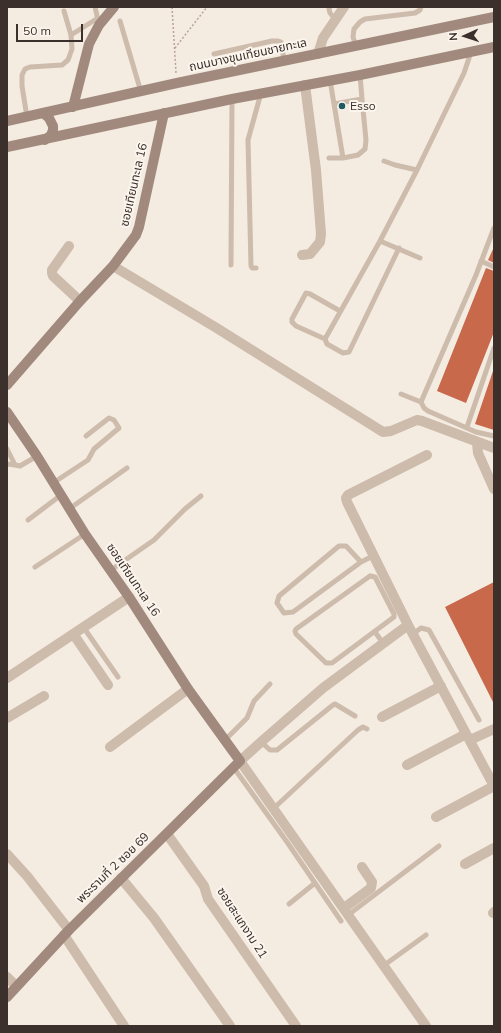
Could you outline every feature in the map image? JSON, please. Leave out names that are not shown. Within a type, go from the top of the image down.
[{"type":"street","points":[[73,107],[90,44],[99,21],[114,7]]},
{"type":"street","points":[[318,54],[323,38],[344,7]]},
{"type":"street","name":"ถนนบางขุนเทียนชายทะเล","points":[[7,121],[284,60],[494,17]]},
{"type":"street","points":[[7,147],[45,140],[232,98],[360,75],[494,47]]},
{"type":"street","points":[[302,255],[310,254],[320,242],[321,234],[316,170],[305,85]]},
{"type":"street","points":[[43,113],[49,118],[53,126],[51,135],[45,140]]},
{"type":"street","name":"ซอยเทียนทะเล 16","points":[[7,385],[80,301],[113,266],[136,235],[164,113]]},
{"type":"street","points":[[69,246],[52,270],[52,273],[53,276],[80,301]]},
{"type":"street","points":[[113,266],[215,327],[383,432],[391,431],[417,420],[494,448]]},
{"type":"street","name":"ซอยเทียนทะเล 16","points":[[7,412],[37,456],[85,534],[129,597],[188,689],[225,740],[237,765]]},
{"type":"street","points":[[477,442],[478,453],[494,489]]},
{"type":"street","points":[[427,455],[348,495],[346,498],[373,556],[413,634],[494,786],[436,816]]},
{"type":"street","points":[[7,678],[74,635],[129,597]]},
{"type":"street","points":[[408,624],[324,688],[261,742],[237,765],[274,808],[344,915],[426,1026]]},
{"type":"street","points":[[74,635],[108,684]]},
{"type":"street","points":[[382,717],[441,686]]},
{"type":"street","points":[[110,747],[188,689]]},
{"type":"street","points":[[7,718],[44,696]]},
{"type":"street","points":[[407,765],[468,737],[494,729]]},
{"type":"street","name":"พระรามที่ 2 ซอย 69","points":[[7,997],[66,933],[237,765]]},
{"type":"street","name":"ซอยสะแกงาม 21","points":[[167,834],[204,886],[208,899],[296,1026]]},
{"type":"street","points":[[465,864],[494,848]]},
{"type":"street","points":[[7,854],[26,876],[66,933],[124,1026]]},
{"type":"street","points":[[344,915],[371,888],[372,882],[362,867]]},
{"type":"street","points":[[121,878],[154,918],[230,1026]]},
{"type":"street","points":[[7,977],[16,986]]},
{"type":"lane","points":[[71,35],[99,21],[95,7]]},
{"type":"lane","points":[[330,7],[330,13],[336,19]]},
{"type":"lane","points":[[356,46],[353,37],[354,29],[365,19],[415,13],[420,10],[421,7]]},
{"type":"lane","points":[[27,117],[22,86],[22,75],[25,70],[30,67],[62,65],[68,60],[72,49],[71,35],[64,11]]},
{"type":"lane","points":[[120,21],[141,92]]},
{"type":"lane","points":[[214,54],[278,41],[281,42],[284,60]]},
{"type":"lane","points":[[399,248],[349,352],[344,353],[326,344],[325,339],[380,241],[417,170],[464,73],[471,52]]},
{"type":"lane","points":[[329,158],[343,158],[358,155],[365,149],[366,140],[360,75]]},
{"type":"lane","points":[[330,80],[343,158]]},
{"type":"lane","points":[[256,268],[251,266],[248,140],[261,93]]},
{"type":"lane","points":[[230,265],[232,98]]},
{"type":"lane","points":[[334,104],[362,99]]},
{"type":"lane","points":[[384,160],[395,165],[417,170]]},
{"type":"lane","points":[[421,402],[494,228]]},
{"type":"lane","points":[[380,241],[420,258]]},
{"type":"lane","points":[[481,261],[494,267]]},
{"type":"lane","points":[[325,339],[293,325],[292,319],[304,296],[306,293],[310,294],[340,311]]},
{"type":"lane","points":[[467,428],[494,348]]},
{"type":"lane","points":[[401,394],[421,402],[424,408],[428,411],[476,432],[494,436]]},
{"type":"lane","points":[[53,483],[88,460],[94,449],[119,428],[114,420],[109,418],[86,436]]},
{"type":"lane","points":[[7,449],[15,465]]},
{"type":"lane","points":[[7,464],[20,466],[37,456]]},
{"type":"lane","points":[[69,509],[127,468]]},
{"type":"lane","points":[[28,520],[61,495]]},
{"type":"lane","points":[[111,570],[154,540],[185,509],[201,496]]},
{"type":"lane","points":[[35,567],[85,534]]},
{"type":"lane","points":[[361,562],[346,546],[339,546],[279,596],[277,603],[284,613],[293,612],[361,562],[373,556]]},
{"type":"lane","points":[[370,576],[375,577],[394,616],[375,632],[332,663],[326,663],[298,636],[295,631],[370,576]]},
{"type":"lane","points":[[84,628],[118,677]]},
{"type":"lane","points":[[413,634],[421,628],[429,630],[479,720]]},
{"type":"lane","points":[[375,632],[382,643]]},
{"type":"lane","points":[[225,740],[247,718],[254,701],[270,684]]},
{"type":"lane","points":[[261,742],[270,750],[276,750],[333,704],[355,716]]},
{"type":"lane","points":[[274,808],[358,730],[363,728],[367,729]]},
{"type":"lane","points":[[237,765],[314,883],[344,915],[440,846]]},
{"type":"lane","points":[[289,904],[314,883]]},
{"type":"lane","points":[[382,966],[426,935]]},
{"type":"path","points":[[172,7],[177,83]]},
{"type":"path","points":[[175,48],[207,7]]},
{"type":"building","points":[[494,247],[494,263],[488,260]]},
{"type":"building","points":[[486,268],[494,271],[494,332],[466,403],[437,391]]},
{"type":"building","points":[[494,371],[494,430],[475,424]]},
{"type":"building","points":[[494,582],[494,704],[445,607]]},
{"type":"place","name":"Esso","points":[[342,106]]}]
